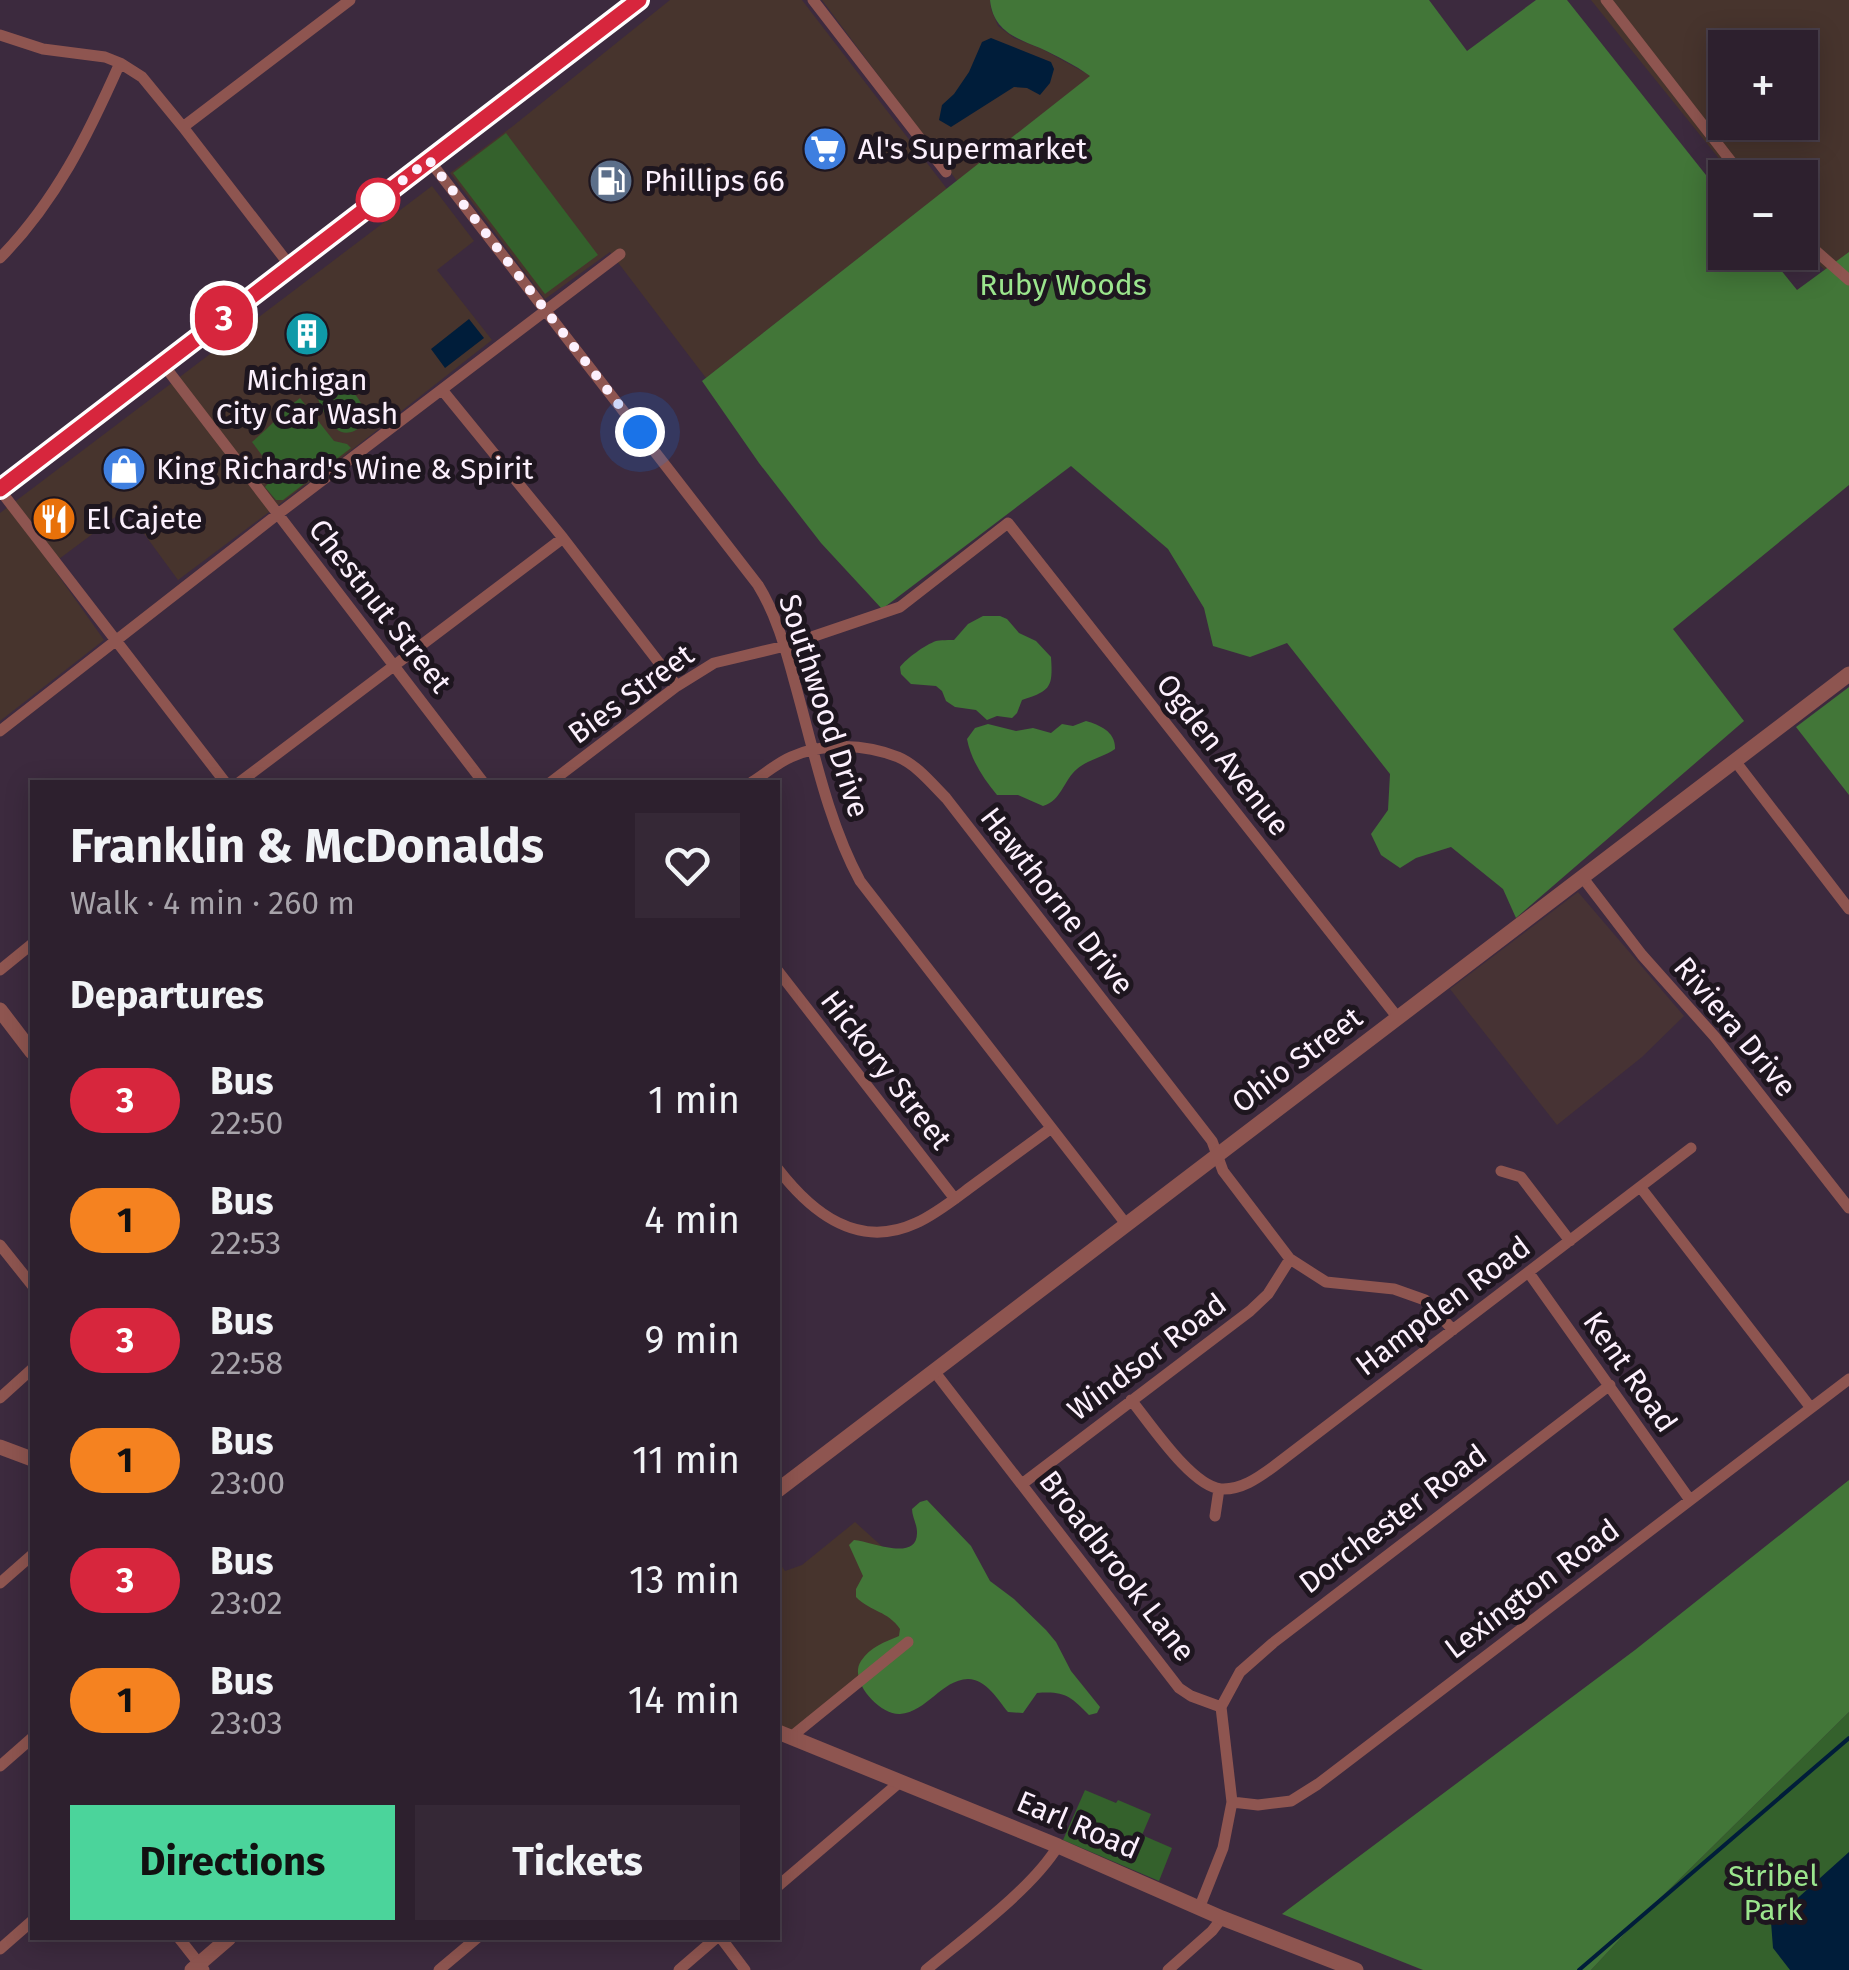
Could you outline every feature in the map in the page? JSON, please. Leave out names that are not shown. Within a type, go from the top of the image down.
[{"type":"main road","points":[[0,489],[639,0]]},
{"type":"street","points":[[183,126],[350,0]]},
{"type":"street","points":[[814,0],[946,172]]},
{"type":"street","points":[[1606,0],[1730,160]]},
{"type":"street","points":[[0,35],[43,49],[93,55],[120,63],[150,86],[291,267]]},
{"type":"street","points":[[0,258],[71,164],[90,132],[120,63]]},
{"type":"street","name":"Southwood Drive","points":[[429,160],[758,585],[770,604],[785,646],[842,849],[860,881],[1126,1224]]},
{"type":"street","points":[[1818,253],[1849,280]]},
{"type":"street","points":[[0,730],[620,254]]},
{"type":"street","name":"Chestnut Street","points":[[164,364],[482,780]]},
{"type":"street","points":[[443,390],[677,686]]},
{"type":"street","points":[[0,489],[223,780]]},
{"type":"street","name":"Bies Street","points":[[554,780],[677,686],[714,664],[785,646],[900,606],[1008,523]]},
{"type":"street","name":"Ogden Avenue","points":[[1008,523],[1398,1018]]},
{"type":"street","points":[[243,780],[563,538]]},
{"type":"street","name":"Ohio Street","points":[[780,1488],[1849,674]]},
{"type":"street","name":"Hawthorne Drive","points":[[814,750],[828,746],[861,747],[900,758],[946,798],[1212,1141],[1223,1172],[1290,1260]]},
{"type":"street","points":[[755,780],[786,758],[814,750]]},
{"type":"street","points":[[1735,762],[1849,909]]},
{"type":"street","name":"Riviera Drive","points":[[1583,878],[1849,1208]]},
{"type":"street","points":[[0,970],[30,946]]},
{"type":"street","name":"Hickory Street","points":[[780,974],[954,1199]]},
{"type":"street","points":[[0,1010],[30,1049]]},
{"type":"street","points":[[780,1171],[812,1206],[841,1226],[878,1233],[917,1223],[1050,1129]]},
{"type":"street","name":"Hampden Road","points":[[1218,1489],[1256,1479],[1691,1148]]},
{"type":"street","points":[[1501,1171],[1521,1177],[1570,1240]]},
{"type":"street","points":[[1640,1188],[1811,1408]]},
{"type":"street","points":[[0,1245],[30,1282]]},
{"type":"street","points":[[1290,1260],[1326,1282],[1394,1289],[1425,1300],[1453,1330]]},
{"type":"street","name":"Windsor Road","points":[[1022,1484],[1259,1302],[1290,1260]]},
{"type":"street","name":"Kent Road","points":[[1529,1272],[1690,1500]]},
{"type":"street","points":[[0,1398],[30,1371]]},
{"type":"street","name":"Broadbrook Lane","points":[[934,1371],[1179,1688],[1222,1706]]},
{"type":"street","name":"Lexington Road","points":[[1232,1802],[1291,1801],[1318,1784],[1849,1379]]},
{"type":"street","name":"Dorchester Road","points":[[1222,1706],[1240,1672],[1274,1643],[1610,1386]]},
{"type":"street","points":[[1131,1400],[1182,1464],[1218,1489],[1214,1516]]},
{"type":"street","points":[[0,1447],[30,1458]]},
{"type":"street","points":[[0,1582],[30,1557]]},
{"type":"street","points":[[784,1734],[908,1642]]},
{"type":"street","points":[[1200,1906],[1223,1848],[1232,1802],[1222,1706]]},
{"type":"street","name":"Earl Road","points":[[784,1734],[1222,1918],[1356,1970]]},
{"type":"street","points":[[0,1766],[30,1742]]},
{"type":"street","points":[[780,1884],[901,1782]]},
{"type":"street","points":[[926,1970],[994,1914],[1048,1862],[1058,1846]]},
{"type":"street","points":[[1168,1970],[1222,1918]]},
{"type":"street","points":[[0,1950],[30,1923]]},
{"type":"street","points":[[180,1940],[198,1968],[227,1940]]},
{"type":"street","points":[[439,1970],[474,1940]]},
{"type":"street","points":[[679,1970],[716,1940]]},
{"type":"street","points":[[720,1940],[745,1970]]},
{"type":"shaded area","points":[[670,0],[802,0],[947,189],[706,378],[610,252],[545,299],[450,173]]},
{"type":"shaded area","points":[[822,0],[990,0],[998,26],[1091,76],[957,181]]},
{"type":"shaded area","points":[[1591,0],[1849,0],[1849,291],[1818,264],[1818,160],[1720,160]]},
{"type":"shaded area","points":[[432,186],[474,241],[437,270],[492,340],[178,580],[126,509],[51,565],[104,640],[0,721],[0,513]]},
{"type":"shaded area","points":[[1578,892],[1684,1016],[1642,1057],[1557,1125],[1450,989]]},
{"type":"shaded area","points":[[855,1522],[948,1606],[793,1731],[780,1727],[780,1564],[785,1571],[802,1565]]},
{"type":"green space","name":"Ruby Woods","points":[[990,0],[1429,0],[1467,51],[1536,0],[1567,0],[1708,178],[1708,270],[1781,270],[1797,290],[1849,252],[1849,485],[1673,629],[1744,721],[1516,918],[1503,889],[1451,847],[1416,858],[1400,868],[1381,855],[1371,834],[1388,810],[1390,774],[1287,643],[1250,657],[1213,646],[1204,608],[1168,549],[1071,466],[882,609],[821,543],[702,381],[1090,76],[1007,32]]},
{"type":"green space","points":[[506,133],[598,255],[545,294],[453,173]]},
{"type":"green space","points":[[338,376],[364,411],[363,425],[346,433],[333,426],[316,394]]},
{"type":"green space","points":[[300,398],[334,441],[351,448],[283,500],[276,500],[265,487],[276,474],[252,442]]},
{"type":"green space","points":[[983,616],[1007,619],[1051,657],[1048,686],[1022,700],[1012,718],[997,716],[987,720],[976,710],[955,707],[946,701],[936,686],[911,684],[901,674],[900,667],[916,652],[936,641],[954,640],[968,624]]},
{"type":"green space","points":[[1849,687],[1849,795],[1796,727]]},
{"type":"green space","points":[[1086,721],[1110,734],[1115,749],[1077,769],[1054,799],[1043,806],[1018,795],[997,795],[978,768],[967,739],[975,728],[988,724],[1051,733],[1062,724],[1073,726]]},
{"type":"green space","points":[[1849,1480],[1849,1712],[1591,1970],[1423,1970],[1282,1914],[1635,1650]]},
{"type":"green space","points":[[927,1500],[971,1546],[990,1581],[1014,1599],[1056,1642],[1071,1671],[1100,1707],[1097,1713],[1089,1715],[1066,1696],[1046,1693],[1037,1693],[1023,1713],[1008,1712],[986,1686],[968,1679],[900,1714],[883,1709],[868,1695],[859,1677],[861,1661],[873,1649],[899,1636],[900,1629],[856,1597],[863,1576],[849,1545],[854,1540],[892,1548],[910,1546],[917,1532],[912,1509]]},
{"type":"green space","name":"Stribel Park","points":[[1849,1712],[1849,1970],[1591,1970],[1633,1925]]},
{"type":"green space","points":[[1085,1790],[1151,1814],[1142,1835],[1172,1848],[1159,1881],[1063,1840]]},
{"type":"water","points":[[991,38],[1051,62],[1054,69],[1050,83],[1040,95],[1014,87],[951,127],[939,120],[942,105],[969,72],[982,42]]},
{"type":"water","points":[[469,319],[484,338],[445,368],[431,349]]},
{"type":"water","points":[[1849,1852],[1849,1970],[1790,1970],[1773,1948],[1771,1922]]},
{"type":"waterway","points":[[1579,1970],[1849,1738]]},
{"type":"bus line","name":"3","points":[[0,489],[639,0]]},
{"type":"place","name":"Al's Supermarket","points":[[825,149]]},
{"type":"place","name":"Phillips 66","points":[[611,181]]},
{"type":"place","name":"Michigan City Car Wash","points":[[307,334]]},
{"type":"place","name":"King Richard's Wine & Spirit","points":[[124,469]]},
{"type":"place","name":"El Cajete","points":[[54,519]]},
{"type":"route","points":[[378,200],[429,160],[640,432]]}]
